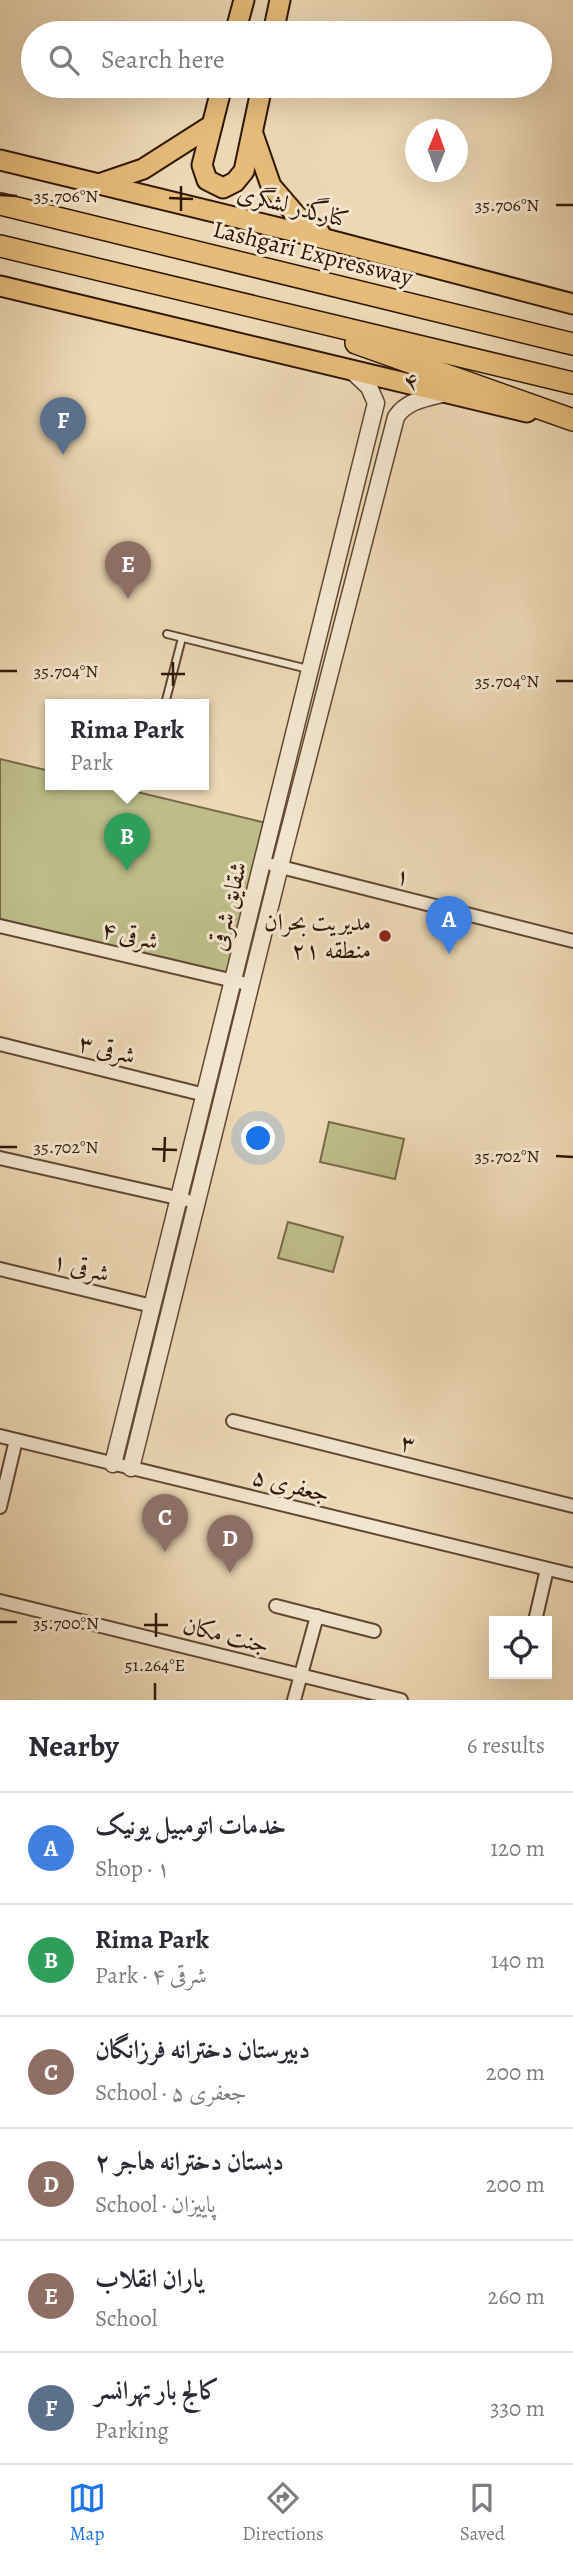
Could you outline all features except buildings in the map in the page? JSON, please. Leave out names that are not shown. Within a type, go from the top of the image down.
[{"type":"highway","name":"Lashgari Expressway","points":[[0,204],[573,344]]},
{"type":"highway","points":[[0,246],[573,383]]},
{"type":"highway","points":[[242,303],[573,421]]},
{"type":"main road","points":[[238,21],[244,0]]},
{"type":"main road","points":[[277,21],[281,0]]},
{"type":"main road","points":[[219,98],[202,165],[207,180],[223,188],[235,182],[244,171],[260,98]]},
{"type":"main road","points":[[99,184],[143,169],[212,125]]},
{"type":"main road","points":[[253,133],[271,186],[296,215],[329,240]]},
{"type":"main road","name":"کنارگذر لشگری","points":[[0,160],[329,240],[573,304]]},
{"type":"main road","points":[[0,286],[573,421]]},
{"type":"street","name":"شقایق شرقی","points":[[113,1464],[376,403],[369,387],[349,368]]},
{"type":"street","name":"۴","points":[[396,417],[402,407],[446,393]]},
{"type":"street","name":"شقایق شرقی","points":[[131,1468],[280,866],[396,417]]},
{"type":"street","name":"۱","points":[[262,863],[573,941]]},
{"type":"street","name":"۴ شرقی","points":[[0,926],[251,985]]},
{"type":"street","name":"۳ شرقی","points":[[0,1044],[205,1095]]},
{"type":"street","points":[[0,1158],[197,1201]]},
{"type":"street","name":"۱ شرقی","points":[[0,1269],[152,1306]]},
{"type":"street","name":"۳","points":[[233,1422],[573,1506]]},
{"type":"street","name":"جعفری ۵","points":[[0,1436],[573,1575]]},
{"type":"street","points":[[0,1507],[16,1440]]},
{"type":"street","points":[[536,1616],[547,1569]]},
{"type":"street","name":"جنت مکان","points":[[0,1601],[401,1700]]},
{"type":"street","points":[[276,1606],[374,1631]]},
{"type":"street","points":[[294,1700],[317,1616]]},
{"type":"lane","points":[[167,634],[310,670]]},
{"type":"lane","points":[[166,699],[182,638]]},
{"type":"shaded area","points":[[0,759],[45,770],[45,790],[129,790],[266,823],[227,975],[0,919]]},
{"type":"shaded area","points":[[329,1122],[404,1139],[395,1179],[320,1162]]},
{"type":"shaded area","points":[[288,1222],[343,1237],[333,1272],[278,1258]]},
{"type":"place","name":"کالج بار تهرانسر","points":[[63,455]]},
{"type":"place","name":"یاران انقلاب","points":[[128,599]]},
{"type":"place","name":"Rima Park","points":[[127,871]]},
{"type":"place","name":"مدیریت بحران منطقه ۲۱","points":[[385,936]]},
{"type":"place","name":"خدمات اتومبیل یونیک","points":[[449,954]]},
{"type":"place","name":"دبیرستان دخترانه فرزانگان","points":[[165,1552]]},
{"type":"place","name":"دبستان دخترانه هاجر ۲","points":[[230,1573]]}]
